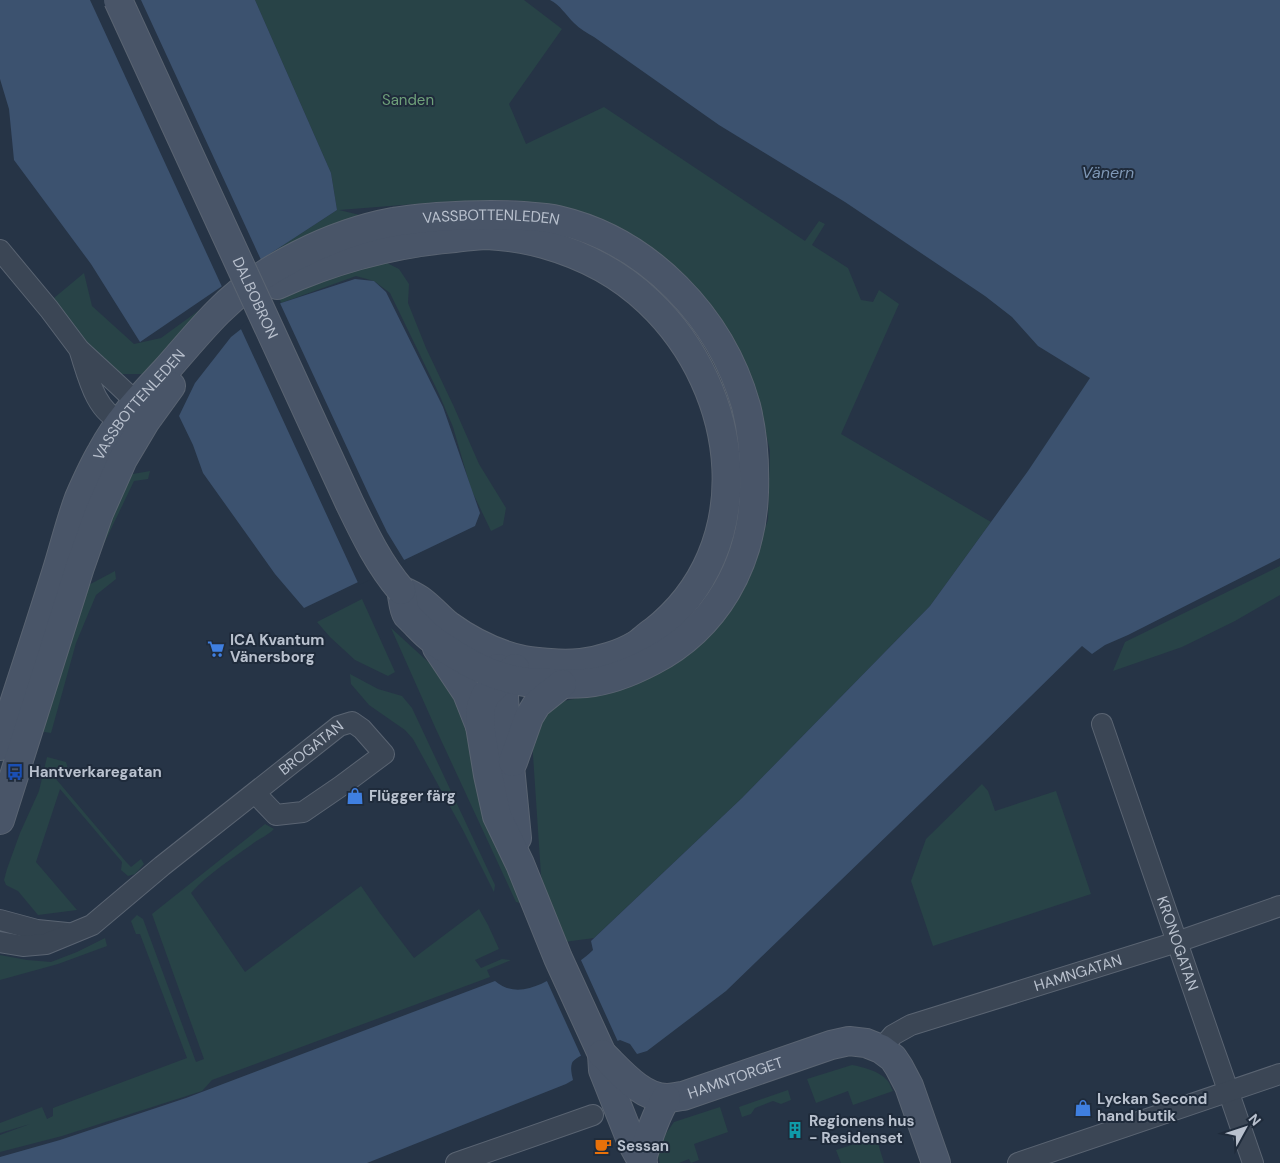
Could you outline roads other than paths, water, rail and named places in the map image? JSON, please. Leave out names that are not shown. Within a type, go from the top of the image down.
[{"type":"main road","name":"DALBOBRON","points":[[118,0],[368,543],[389,575],[402,590]]},
{"type":"main road","name":"VASSBOTTENLEDEN","points":[[0,746],[78,500],[103,449],[134,415],[219,310],[269,271],[302,254],[330,241],[389,223],[500,214],[548,218],[578,225],[634,253],[671,282],[700,314],[727,359],[738,382],[746,406],[754,450],[753,518],[744,556],[726,592],[715,608],[688,638],[674,649],[636,670],[611,679],[587,683],[562,684],[525,682],[482,670],[432,640]]},
{"type":"main road","name":"VASSBOTTENLEDEN","points":[[0,820],[80,567],[99,513],[123,459],[134,415],[174,382],[229,318],[252,300],[278,285],[304,273],[367,253],[416,243],[485,235],[542,243],[572,253],[600,266],[628,284],[649,302],[688,348],[703,376],[723,434],[726,464],[726,495],[723,525],[714,552],[702,577],[688,598],[670,619],[637,644],[604,658],[582,663],[559,664],[524,661],[490,650],[473,642]]},
{"type":"main road","points":[[402,590],[406,614],[432,640],[467,693],[480,726]]},
{"type":"main road","points":[[402,590],[421,601],[445,623],[473,642],[493,660],[504,677],[505,715],[520,864]]},
{"type":"main road","points":[[524,661],[486,694],[481,706],[480,726],[497,816],[520,864],[558,958],[602,1054],[604,1070],[613,1096],[632,1143],[642,1161]]},
{"type":"main road","points":[[510,770],[529,717],[537,704],[562,684]]},
{"type":"main road","name":"HAMNTORGET","points":[[666,1098],[683,1096],[831,1045],[849,1041],[866,1043],[881,1049]]},
{"type":"main road","points":[[881,1049],[893,1058],[909,1086],[936,1163]]},
{"type":"main road","points":[[602,1054],[630,1082],[653,1095],[666,1098],[653,1126],[642,1161]]},
{"type":"street","points":[[0,250],[49,308],[79,349],[117,384],[134,415]]},
{"type":"street","points":[[79,349],[94,392],[108,414],[134,415]]},
{"type":"street","name":"BROGATAN","points":[[0,942],[23,946],[46,944],[92,926],[162,866],[339,726],[352,722],[384,754],[303,812],[276,815],[255,793]]},
{"type":"street","name":"KRONOGATAN","points":[[1102,724],[1252,1163]]},
{"type":"street","name":"HAMNGATAN","points":[[881,1049],[893,1035],[904,1028],[1177,942],[1280,906]]},
{"type":"street","name":"BROGATAN","points":[[0,920],[37,930],[72,933]]},
{"type":"street","points":[[1018,1163],[1280,1074]]},
{"type":"street","points":[[456,1163],[593,1115]]},
{"type":"water","points":[[0,0],[255,0],[331,173],[337,210],[140,342],[91,264],[14,160],[9,109],[0,79]]},
{"type":"water","name":"Vänern","points":[[550,0],[1280,0],[1280,558],[1105,645],[1092,654],[1082,646],[726,991],[647,1051],[637,1054],[630,1044],[620,1040],[594,1050],[572,1063],[573,1080],[566,1084],[367,1163],[0,1163],[0,1157],[60,1140],[186,1098],[495,981],[503,987],[521,990],[539,985],[583,959],[593,950],[591,941],[742,798],[930,606],[1028,471],[1090,378],[1038,346],[1012,317],[985,296],[845,202],[719,125],[581,29],[560,7]]},
{"type":"water","points":[[355,279],[374,281],[386,292],[443,407],[480,513],[475,526],[304,608],[275,574],[203,473],[193,445],[179,416],[195,383],[231,337],[260,314],[281,303]]},
{"type":"place","name":"ICA Kvantum Vänersborg","points":[[216,649]]},
{"type":"place","name":"Hantverkaregatan","points":[[15,772]]},
{"type":"place","name":"Flügger färg","points":[[355,796]]},
{"type":"place","name":"Lyckan Second hand butik","points":[[1083,1108]]},
{"type":"place","name":"Regionens hus - Residenset","points":[[795,1130]]},
{"type":"place","name":"Sessan","points":[[603,1146]]},
{"type":"park label","name":"Sanden","points":[[408,100]]}]
